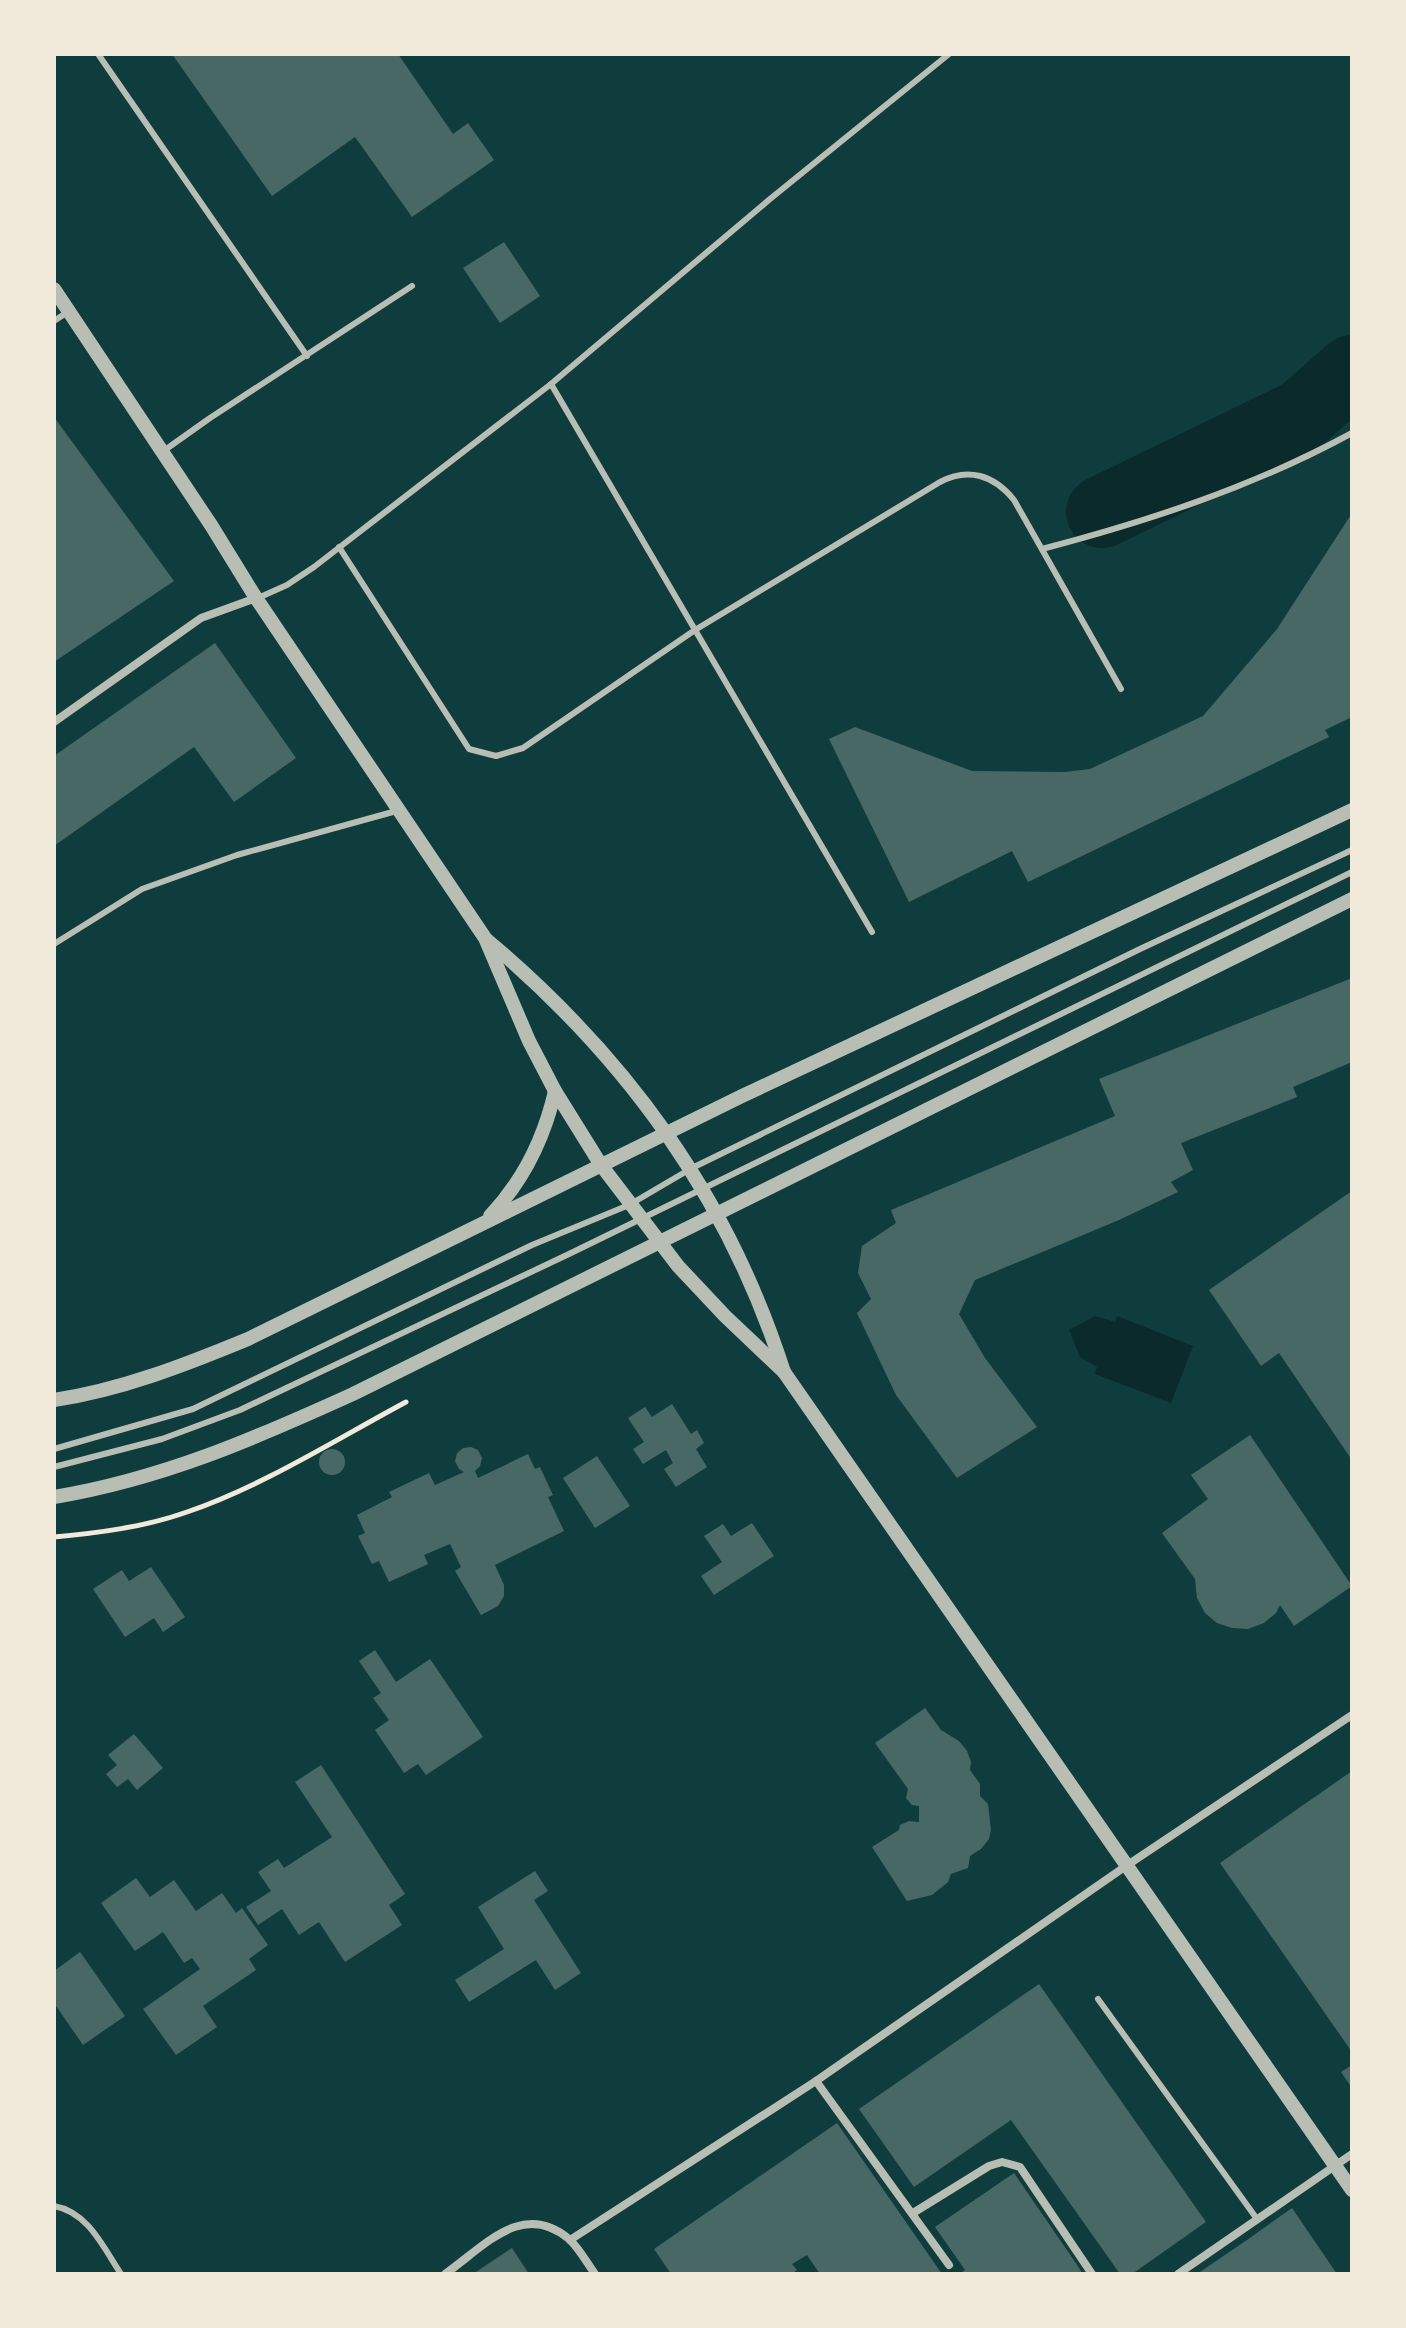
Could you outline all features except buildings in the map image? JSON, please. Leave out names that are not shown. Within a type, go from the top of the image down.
[{"type":"street","points":[[54,289],[256,598],[485,938],[529,1041],[555,1091],[601,1165],[659,1244],[725,1316],[784,1372],[1352,2190]]},
{"type":"street","points":[[54,722],[201,618],[256,598]]},
{"type":"street","points":[[54,1400],[126,1384],[236,1344],[883,1029],[1352,810]]},
{"type":"street","points":[[54,1497],[131,1481],[188,1464],[242,1444],[353,1394],[1352,899]]},
{"type":"street","points":[[485,938],[587,1034],[633,1086],[668,1133],[718,1215],[757,1297],[784,1372]]},
{"type":"street","points":[[484,1222],[504,1200],[530,1161],[549,1116],[555,1091]]},
{"type":"street","points":[[570,2240],[816,2081],[1126,1866],[1349,1717],[1352,1730]]},
{"type":"street","points":[[816,2081],[949,2265]]},
{"type":"street","points":[[1178,2274],[1352,2154]]},
{"type":"street","points":[[913,2213],[989,2166],[1012,2163],[1020,2167],[1092,2274]]},
{"type":"street","points":[[445,2274],[512,2226],[527,2222],[543,2223],[570,2240],[595,2274]]},
{"type":"lane","points":[[98,54],[307,356]]},
{"type":"lane","points":[[256,598],[287,585],[551,384],[770,199],[949,54]]},
{"type":"lane","points":[[162,452],[412,286]]},
{"type":"lane","points":[[54,321],[69,311]]},
{"type":"lane","points":[[551,384],[872,932]]},
{"type":"lane","points":[[1042,549],[1117,529],[1191,504],[1264,475],[1352,433]]},
{"type":"lane","points":[[339,547],[469,749],[496,756],[523,748],[695,630],[952,475],[981,475],[1005,489],[1121,689]]},
{"type":"lane","points":[[54,944],[142,889],[237,855],[400,810]]},
{"type":"lane","points":[[54,1449],[193,1409],[532,1245],[629,1205],[692,1168],[1140,949],[1352,850]]},
{"type":"lane","points":[[54,1467],[162,1439],[240,1410],[1352,872]]},
{"type":"lane","points":[[1098,1999],[1257,2219]]},
{"type":"lane","points":[[54,2206],[72,2211],[85,2221],[121,2274]]},
{"type":"water","points":[[1095,1316],[1115,1322],[1117,1316],[1193,1346],[1171,1403],[1095,1374],[1097,1367],[1080,1357],[1069,1330]]},
{"type":"waterway","points":[[1102,512],[1302,415],[1352,371]]}]
